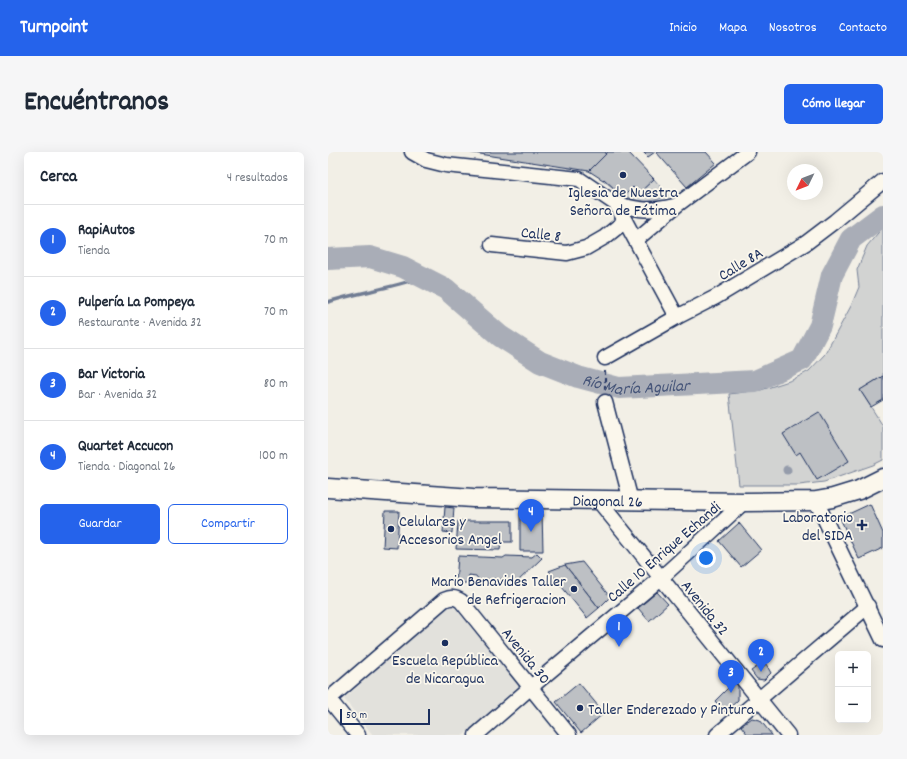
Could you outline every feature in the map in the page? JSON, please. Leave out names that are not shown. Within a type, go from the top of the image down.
[{"type":"main road","name":"Diagonal 26","points":[[328,488],[473,498],[744,502],[816,500],[833,498],[859,490],[883,478]]},
{"type":"street","points":[[412,152],[426,160],[446,165],[579,179],[616,204],[641,210],[658,210],[678,205]]},
{"type":"street","points":[[636,240],[678,205],[748,152]]},
{"type":"street","name":"Calle 8A","points":[[605,358],[677,317],[716,297],[806,243],[883,181]]},
{"type":"street","points":[[616,204],[677,317]]},
{"type":"street","name":"Calle 8","points":[[492,245],[567,254],[586,248],[605,238],[625,221]]},
{"type":"street","points":[[605,402],[632,501]]},
{"type":"street","name":"Avenida 32","points":[[598,500],[788,735]]},
{"type":"street","points":[[816,500],[883,640]]},
{"type":"street","name":"Calle 10 Enrique Echandi","points":[[476,735],[661,578],[744,502]]},
{"type":"street","name":"Avenida 30","points":[[330,705],[444,600],[450,597],[461,601],[570,735]]},
{"type":"street","points":[[717,735],[868,606]]},
{"type":"street","points":[[330,705],[358,735]]},
{"type":"path","points":[[605,358],[605,402]]},
{"type":"shaded area","points":[[604,179],[616,189],[617,188],[624,195],[603,180]]},
{"type":"shaded area","points":[[654,179],[668,196],[648,201],[640,201],[624,195],[633,187],[639,193]]},
{"type":"shaded area","points":[[883,227],[883,376],[860,390],[883,426],[883,460],[824,482],[799,485],[739,485],[729,394],[761,390],[792,380],[809,371],[825,354],[851,306],[859,287],[857,270],[867,246]]},
{"type":"shaded area","name":"Escuela República de Nicaragua","points":[[450,602],[519,685],[464,735],[373,735],[344,699]]},
{"type":"building","points":[[467,152],[606,152],[606,154],[589,171]]},
{"type":"building","name":"Iglesia de Nuestra Señora de Fátima","points":[[608,152],[628,152],[654,179],[639,193],[633,187],[624,196],[617,188],[616,190],[604,179],[603,180],[589,171]]},
{"type":"building","points":[[643,152],[655,152],[648,157]]},
{"type":"building","points":[[656,152],[706,152],[716,163],[687,187]]},
{"type":"building","points":[[883,376],[883,400],[871,407],[860,390]]},
{"type":"building","points":[[819,412],[849,461],[817,480],[800,452],[796,455],[783,434]]},
{"type":"building","name":"Laboratorio del SIDA","points":[[870,504],[883,533],[883,548],[859,559],[840,518]]},
{"type":"building","points":[[445,507],[454,508],[452,533],[443,532]]},
{"type":"building","name":"Celulares y Accesorios Angel","points":[[385,511],[399,511],[397,548],[383,547]]},
{"type":"building","points":[[542,512],[543,551],[520,551],[520,513]]},
{"type":"building","points":[[458,521],[512,521],[512,542],[501,542],[500,550],[456,549]]},
{"type":"building","points":[[739,523],[761,550],[741,567],[719,541]]},
{"type":"building","points":[[537,553],[542,558],[516,583],[512,578],[507,584],[502,578],[499,583],[494,578],[490,583],[486,578],[481,583],[476,576],[469,575],[468,583],[456,583],[458,556],[503,558],[506,556],[532,557]]},
{"type":"building","points":[[582,562],[610,597],[599,608],[565,565]]},
{"type":"building","name":"Mario Benavides Taller de Refrigeracion","points":[[565,565],[599,608],[587,618],[549,571]]},
{"type":"building","points":[[657,592],[668,604],[649,621],[638,608]]},
{"type":"building","points":[[766,664],[771,673],[764,680],[757,679],[751,671],[758,666],[762,668]]},
{"type":"building","points":[[734,682],[738,686],[738,700],[725,712],[715,701]]},
{"type":"building","name":"Taller Enderezado y Pintura","points":[[579,683],[604,713],[581,733],[556,702]]},
{"type":"building","points":[[752,718],[760,720],[772,735],[748,735],[741,726]]},
{"type":"waterway","name":"Río María Aguilar","points":[[328,259],[370,257],[403,267],[446,289],[500,336],[540,362],[578,377],[619,388],[755,381],[802,360],[820,326],[832,275],[851,239],[883,215]]},
{"type":"waterway","points":[[328,302],[398,285],[421,277]]},
{"type":"place","name":"Iglesia de Nuestra Señora de Fátima","points":[[623,175]]},
{"type":"place","name":"Laboratorio del SIDA","points":[[862,525]]},
{"type":"place","name":"Celulares y Accesorios Angel","points":[[391,529]]},
{"type":"place","name":"Quartet Accucon","points":[[531,532]]},
{"type":"place","name":"Mario Benavides Taller de Refrigeracion","points":[[574,589]]},
{"type":"place","name":"Escuela República de Nicaragua","points":[[445,643]]},
{"type":"place","name":"RapiAutos","points":[[619,647]]},
{"type":"place","name":"Pulpería La Pompeya","points":[[761,672]]},
{"type":"place","name":"Bar Victoria","points":[[731,693]]},
{"type":"place","name":"Taller Enderezado y Pintura","points":[[580,708]]}]
